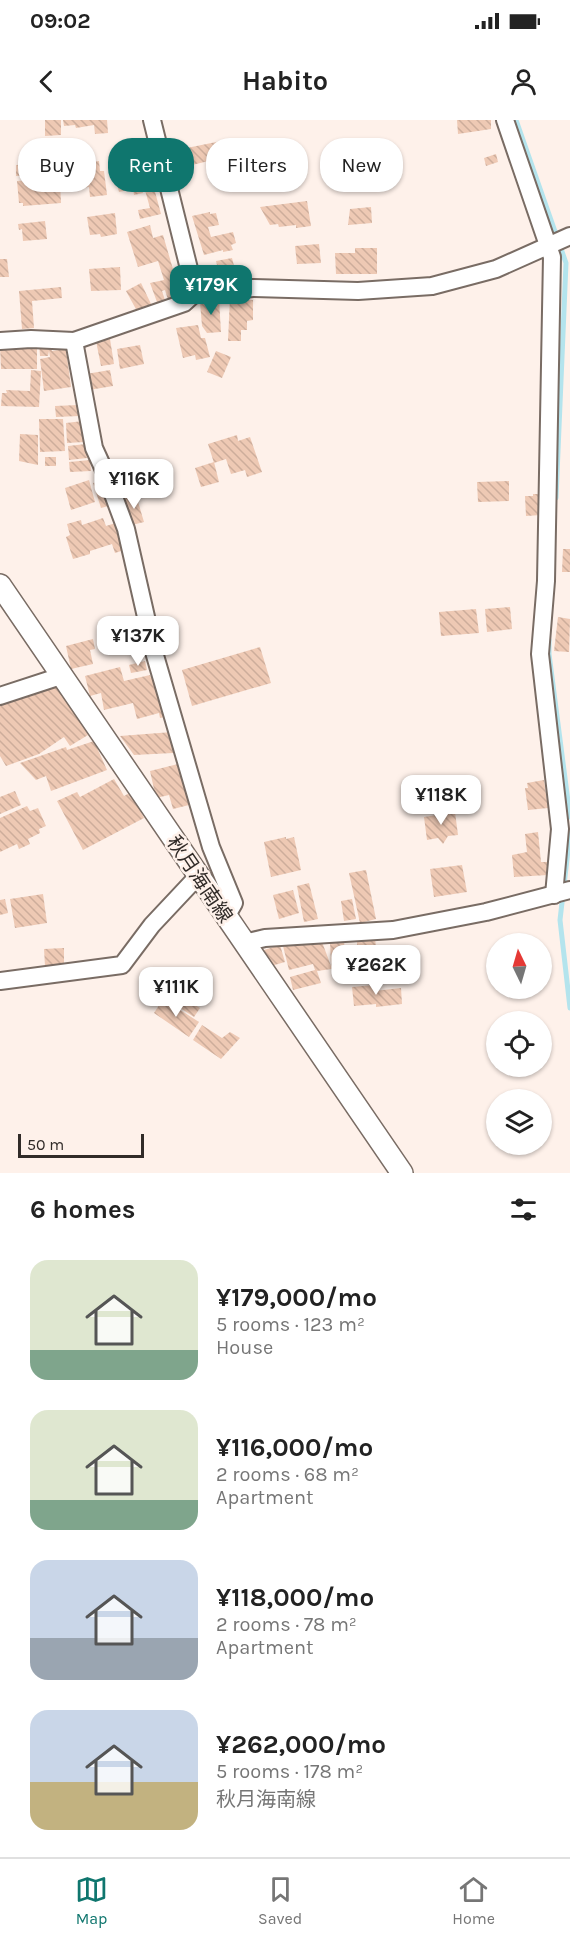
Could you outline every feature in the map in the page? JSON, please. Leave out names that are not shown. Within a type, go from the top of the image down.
[{"type":"main road","name":"秋月海南線","points":[[0,585],[402,1173]]},
{"type":"street","points":[[152,120],[195,293]]},
{"type":"street","points":[[244,943],[265,938],[393,930],[486,912],[562,892],[560,829],[540,654],[546,581],[552,257],[505,120]]},
{"type":"street","points":[[0,341],[31,339],[74,341],[184,303],[195,293],[253,288],[358,291],[432,286],[496,269],[570,236]]},
{"type":"street","points":[[74,341],[94,447],[126,529],[154,652],[211,847],[234,903],[226,917]]},
{"type":"street","points":[[0,696],[61,676]]},
{"type":"street","points":[[0,981],[122,965],[152,926],[198,876]]},
{"type":"building","points":[[45,120],[61,120],[61,135],[45,136]]},
{"type":"building","points":[[63,120],[107,120],[108,133],[95,134],[94,125],[76,128],[75,125],[64,126]]},
{"type":"building","points":[[457,120],[491,120],[491,129],[458,134]]},
{"type":"building","points":[[206,144],[206,162],[194,164],[194,147]]},
{"type":"building","points":[[496,154],[498,162],[486,166],[484,158]]},
{"type":"building","points":[[96,161],[99,161],[100,171],[104,171],[107,195],[90,197],[90,192],[96,192]]},
{"type":"building","points":[[18,192],[60,192],[61,203],[23,206],[23,203],[19,203]]},
{"type":"building","points":[[146,192],[155,192],[161,214],[140,219],[138,210],[150,208]]},
{"type":"building","points":[[307,201],[311,226],[296,228],[296,225],[279,227],[278,224],[270,225],[260,207]]},
{"type":"building","points":[[371,207],[372,223],[348,225],[350,209]]},
{"type":"building","points":[[210,212],[210,214],[216,213],[219,225],[208,227],[211,237],[233,232],[236,243],[231,245],[233,250],[204,255],[192,216]]},
{"type":"building","points":[[115,213],[117,234],[101,237],[100,234],[90,235],[87,217]]},
{"type":"building","points":[[45,221],[47,239],[23,241],[22,229],[19,230],[18,224]]},
{"type":"building","points":[[150,225],[153,238],[163,235],[182,300],[169,303],[165,290],[162,291],[165,300],[157,302],[150,283],[164,280],[158,261],[138,267],[127,232]]},
{"type":"building","points":[[319,244],[321,263],[297,264],[295,246]]},
{"type":"building","points":[[355,248],[377,248],[377,274],[336,274],[335,253],[355,253]]},
{"type":"building","points":[[232,258],[237,277],[221,281],[216,261]]},
{"type":"building","points":[[0,259],[7,259],[9,277],[0,277]]},
{"type":"building","points":[[120,267],[121,290],[91,291],[89,269]]},
{"type":"building","points":[[141,283],[152,306],[137,311],[126,291]]},
{"type":"building","points":[[61,287],[62,298],[32,301],[34,328],[22,329],[19,291]]},
{"type":"building","points":[[249,296],[248,300],[253,300],[253,320],[247,321],[247,330],[241,330],[241,341],[228,341],[230,297]]},
{"type":"building","points":[[219,300],[221,332],[207,333],[202,326],[200,302]]},
{"type":"building","points":[[198,325],[201,338],[205,338],[210,357],[196,360],[195,355],[183,358],[176,328]]},
{"type":"building","points":[[110,339],[114,364],[101,366],[96,341]]},
{"type":"building","points":[[50,342],[52,351],[66,349],[71,387],[44,391],[40,359],[50,357],[49,351],[48,356],[40,356],[39,344]]},
{"type":"building","points":[[37,344],[37,369],[1,369],[0,345]]},
{"type":"building","points":[[140,345],[144,364],[120,369],[117,349]]},
{"type":"building","points":[[216,351],[231,357],[222,378],[207,372]]},
{"type":"building","points":[[31,370],[41,371],[39,407],[1,406],[2,393],[7,393],[6,390],[30,391]]},
{"type":"building","points":[[110,370],[113,386],[89,390],[86,374]]},
{"type":"building","points":[[78,405],[79,416],[56,417],[55,406]]},
{"type":"building","points":[[39,419],[63,419],[65,451],[40,452]]},
{"type":"building","points":[[83,421],[84,442],[67,443],[66,423]]},
{"type":"building","points":[[20,434],[38,435],[38,465],[19,461]]},
{"type":"building","points":[[237,435],[238,441],[250,437],[262,472],[247,477],[245,470],[231,474],[226,459],[214,463],[208,444]]},
{"type":"building","points":[[86,444],[87,458],[69,460],[68,446]]},
{"type":"building","points":[[45,457],[56,457],[56,466],[45,466]]},
{"type":"building","points":[[90,460],[91,471],[70,472],[69,462]]},
{"type":"building","points":[[214,462],[219,482],[201,487],[195,468]]},
{"type":"building","points":[[89,480],[95,502],[71,510],[65,488]]},
{"type":"building","points":[[104,480],[112,505],[101,508],[93,483]]},
{"type":"building","points":[[509,481],[509,501],[478,502],[477,482]]},
{"type":"building","points":[[533,494],[540,494],[541,515],[526,516],[525,496],[533,496]]},
{"type":"building","points":[[136,495],[144,522],[132,525],[124,498]]},
{"type":"building","points":[[103,518],[106,526],[119,522],[127,549],[115,553],[112,544],[73,559],[66,537],[70,535],[67,524],[81,520],[82,525]]},
{"type":"building","points":[[563,549],[570,549],[570,572],[562,572]]},
{"type":"building","points":[[510,607],[512,629],[487,632],[485,609]]},
{"type":"building","points":[[476,609],[479,633],[441,636],[439,612]]},
{"type":"building","points":[[558,617],[570,619],[569,652],[554,651]]},
{"type":"building","points":[[93,639],[95,649],[90,650],[93,664],[71,669],[66,646]]},
{"type":"building","points":[[260,647],[271,683],[192,706],[182,670]]},
{"type":"building","points":[[145,661],[147,670],[131,673],[129,665]]},
{"type":"building","points":[[120,667],[124,681],[150,675],[151,678],[160,676],[170,716],[160,718],[159,713],[137,719],[133,703],[104,710],[101,693],[90,696],[85,676]]},
{"type":"building","points":[[55,680],[88,735],[70,746],[64,737],[39,754],[6,766],[0,756],[0,698]]},
{"type":"building","points":[[172,732],[173,753],[134,755],[120,736]]},
{"type":"building","points":[[94,741],[107,770],[51,791],[46,776],[36,780],[20,763],[66,747],[67,750]]},
{"type":"building","points":[[186,762],[197,803],[173,809],[169,795],[156,798],[150,771]]},
{"type":"building","points":[[114,779],[124,796],[131,792],[144,818],[83,850],[57,801],[77,792],[80,797]]},
{"type":"building","points":[[544,780],[548,808],[528,810],[525,788],[528,788],[527,783]]},
{"type":"building","points":[[15,791],[21,805],[0,814],[0,797]]},
{"type":"building","points":[[27,806],[30,811],[38,808],[46,826],[39,829],[40,833],[28,839],[30,844],[19,849],[17,844],[0,852],[0,818]]},
{"type":"building","points":[[455,812],[458,835],[448,836],[443,844],[438,838],[427,840],[424,817]]},
{"type":"building","points":[[538,832],[541,862],[547,862],[548,875],[514,877],[512,855],[527,852],[525,834]]},
{"type":"building","points":[[286,837],[286,839],[294,837],[301,870],[271,877],[264,842]]},
{"type":"building","points":[[462,865],[467,892],[434,897],[430,869]]},
{"type":"building","points":[[366,870],[376,919],[360,923],[349,873]]},
{"type":"building","points":[[309,883],[318,919],[304,922],[297,886]]},
{"type":"building","points":[[293,890],[299,913],[279,919],[273,895]]},
{"type":"building","points":[[43,894],[47,923],[15,928],[10,899]]},
{"type":"building","points":[[5,899],[8,913],[0,915],[0,900]]},
{"type":"building","points":[[352,899],[356,919],[344,921],[341,901]]},
{"type":"building","points":[[375,939],[376,946],[385,945],[388,973],[350,974],[348,949],[357,948],[357,941]]},
{"type":"building","points":[[310,941],[310,944],[322,942],[331,966],[330,941],[344,941],[346,967],[317,971],[321,983],[293,990],[290,977],[315,970],[313,964],[289,970],[283,946]]},
{"type":"building","points":[[280,945],[285,962],[271,966],[264,950]]},
{"type":"building","points":[[405,945],[408,973],[398,975],[394,946]]},
{"type":"building","points":[[64,948],[64,965],[45,966],[44,949]]},
{"type":"building","points":[[374,985],[374,991],[401,988],[402,1004],[376,1007],[376,1004],[354,1006],[352,987]]},
{"type":"building","points":[[176,994],[200,1008],[194,1017],[171,1002]]},
{"type":"building","points":[[163,999],[199,1022],[189,1037],[154,1013]]},
{"type":"building","points":[[202,1025],[222,1038],[230,1032],[240,1038],[221,1059],[193,1040]]},
{"type":"waterway","points":[[516,120],[566,263],[556,498]]},
{"type":"waterway","points":[[549,640],[570,817]]},
{"type":"waterway","points":[[570,833],[560,920],[570,1008]]}]
